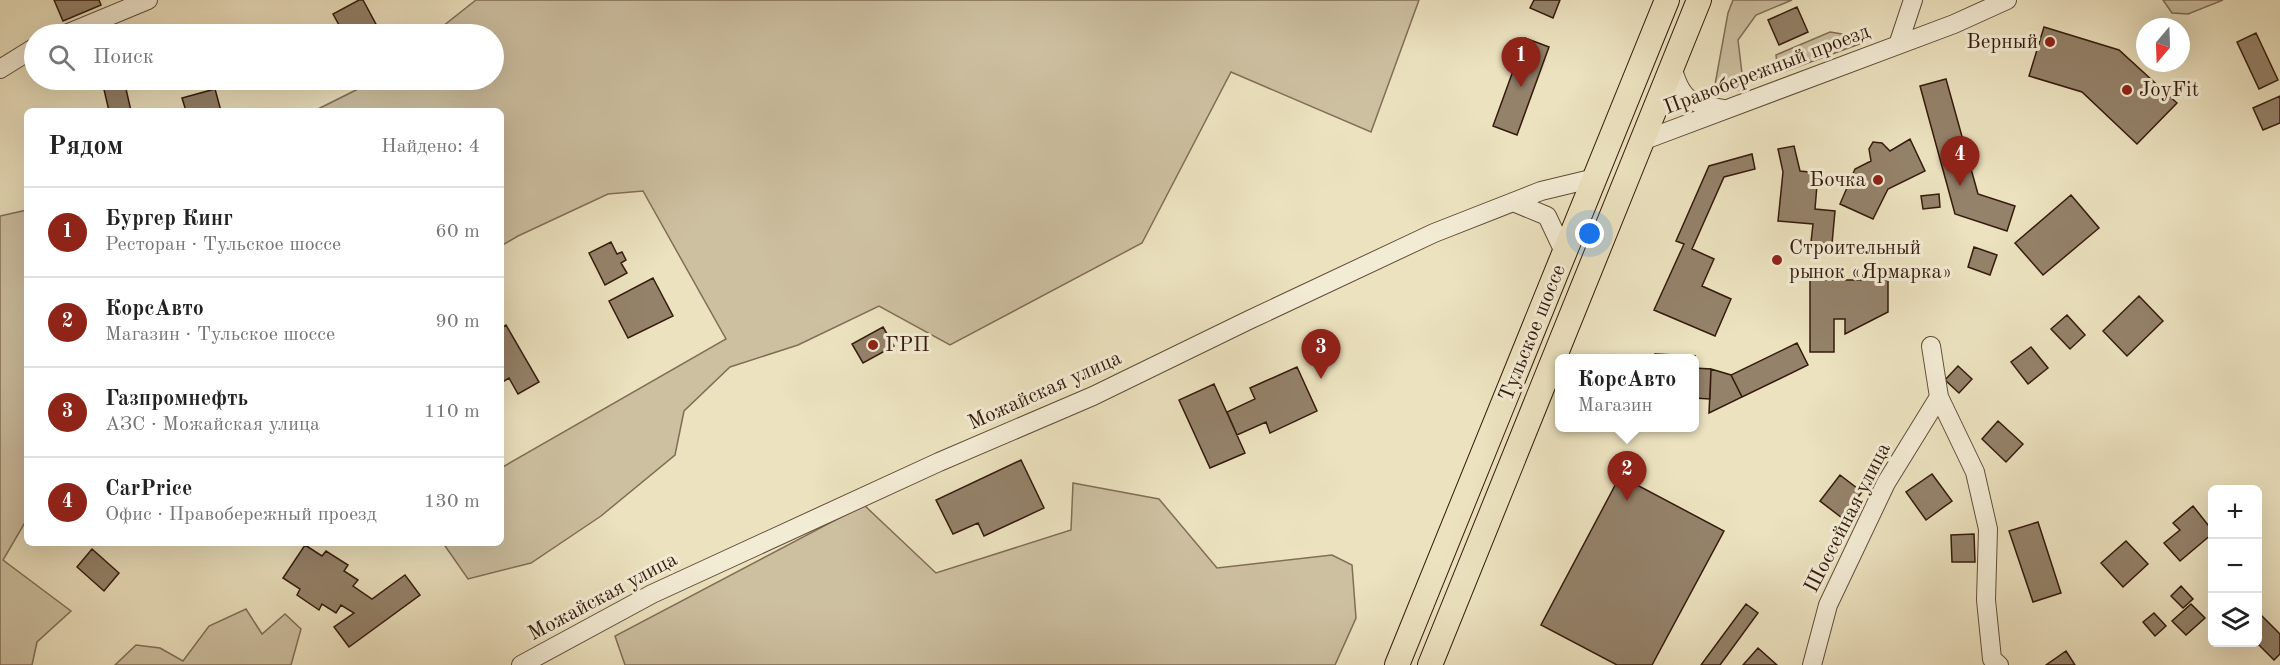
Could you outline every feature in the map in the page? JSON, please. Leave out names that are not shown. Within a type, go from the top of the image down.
[{"type":"main road","name":"Тульское шоссе","points":[[1397,665],[1667,0]]},
{"type":"main road","name":"Тульское шоссе","points":[[1556,354],[1699,0]]},
{"type":"main road","name":"Тульское шоссе","points":[[1430,665],[1555,356]]},
{"type":"street","points":[[90,24],[148,0]]},
{"type":"street","points":[[1898,45],[1912,0]]},
{"type":"street","name":"Правобережный проезд","points":[[1642,141],[1954,24],[2007,0]]},
{"type":"street","points":[[0,69],[24,54]]},
{"type":"street","points":[[1672,66],[1678,87],[1686,98],[1703,105],[1724,109]]},
{"type":"street","name":"Можайская улица","points":[[521,665],[662,590],[939,462],[1093,396],[1434,233],[1541,192],[1595,178]]},
{"type":"street","points":[[1513,202],[1547,216],[1565,254]]},
{"type":"street","points":[[1931,346],[1939,397],[1975,472],[1988,529],[1986,600],[1992,659],[1999,665]]},
{"type":"street","name":"Шоссейная улица","points":[[1812,665],[1828,605],[1886,483],[1939,397]]},
{"type":"shaded area","points":[[476,0],[1419,0],[1371,132],[1231,72],[1142,243],[950,345],[879,306],[798,345],[730,367],[684,411],[675,455],[601,516],[531,563],[468,579],[445,546],[504,546],[504,466],[726,339],[643,191],[608,194],[504,244],[504,108],[320,108],[356,90],[504,90],[504,24],[446,24]]},
{"type":"shaded area","points":[[1733,0],[1792,0],[1756,15],[1738,40],[1744,90],[1714,90],[1728,13]]},
{"type":"shaded area","points":[[2163,0],[2223,0],[2188,14],[2172,13]]},
{"type":"shaded area","points":[[1830,32],[1848,35],[1862,43],[1778,74],[1776,55]]},
{"type":"shaded area","points":[[24,211],[24,524],[3,560],[71,611],[37,642],[32,665],[0,665],[0,216]]},
{"type":"shaded area","points":[[1073,483],[1159,499],[1217,568],[1332,555],[1352,565],[1356,618],[1335,665],[625,665],[615,636],[864,505],[936,573],[1071,530]]},
{"type":"shaded area","points":[[246,609],[262,634],[285,614],[301,629],[291,665],[115,665],[136,645],[160,648],[183,661],[209,626]]},
{"type":"building","points":[[54,0],[99,0],[101,5],[63,21]]},
{"type":"building","points":[[363,0],[376,24],[338,24],[333,14]]},
{"type":"building","points":[[1534,0],[1560,0],[1553,18],[1530,8]]},
{"type":"building","points":[[1797,7],[1808,32],[1779,45],[1768,20]]},
{"type":"building","points":[[2044,27],[2119,50],[2136,66],[2136,72],[2143,72],[2177,103],[2137,144],[2082,92],[2029,76]]},
{"type":"building","points":[[2256,33],[2278,80],[2259,89],[2237,42]]},
{"type":"building","points":[[1525,38],[1549,47],[1517,135],[1493,126]]},
{"type":"building","points":[[1946,79],[1978,194],[2015,206],[2007,231],[1955,214],[1920,86]]},
{"type":"building","points":[[104,90],[126,90],[130,108],[108,108]]},
{"type":"building","points":[[215,90],[220,108],[185,108],[182,98]]},
{"type":"building","points":[[2280,96],[2280,123],[2263,130],[2253,108]]},
{"type":"building","name":"Бочка","points":[[1910,139],[1925,171],[1888,189],[1873,219],[1840,204],[1855,169],[1871,161],[1869,149],[1873,142],[1882,143],[1890,151]]},
{"type":"building","points":[[1794,146],[1800,171],[1818,173],[1815,209],[1835,211],[1832,244],[1811,242],[1813,224],[1778,221],[1783,172],[1778,149]]},
{"type":"building","points":[[1752,154],[1755,169],[1724,177],[1692,249],[1714,259],[1702,286],[1731,299],[1715,336],[1654,310],[1684,244],[1676,241],[1709,166]]},
{"type":"building","points":[[1939,194],[1940,207],[1923,209],[1921,196]]},
{"type":"building","points":[[2071,195],[2099,228],[2043,275],[2015,243]]},
{"type":"building","points":[[611,242],[617,254],[622,252],[626,260],[621,263],[627,273],[605,285],[589,253]]},
{"type":"building","points":[[1974,247],[1997,255],[1990,275],[1968,267]]},
{"type":"building","points":[[653,278],[673,316],[628,338],[609,301]]},
{"type":"building","points":[[1810,280],[1888,280],[1888,312],[1845,334],[1845,319],[1834,319],[1834,352],[1810,352]]},
{"type":"building","points":[[2139,296],[2163,321],[2127,356],[2103,331]]},
{"type":"building","points":[[2067,315],[2085,335],[2070,349],[2051,329]]},
{"type":"building","points":[[506,325],[539,382],[518,394],[509,378],[504,381],[504,326]]},
{"type":"building","name":"ГРП","points":[[883,327],[894,346],[863,363],[852,344]]},
{"type":"building","points":[[1797,343],[1808,365],[1742,397],[1731,375]]},
{"type":"building","points":[[2031,347],[2048,368],[2028,384],[2011,362]]},
{"type":"building","points":[[1958,366],[1972,379],[1959,393],[1945,380]]},
{"type":"building","points":[[1297,367],[1317,411],[1270,433],[1266,422],[1237,435],[1227,412],[1255,399],[1250,388]]},
{"type":"building","points":[[1699,368],[1711,369],[1710,399],[1699,398]]},
{"type":"building","points":[[1711,369],[1731,375],[1742,397],[1709,413]]},
{"type":"building","points":[[1214,384],[1245,453],[1210,468],[1179,400]]},
{"type":"building","points":[[1998,421],[2023,444],[2006,462],[1982,439]]},
{"type":"building","points":[[1021,460],[1044,508],[984,536],[978,523],[953,534],[936,500]]},
{"type":"building","points":[[1932,474],[1952,501],[1926,520],[1906,492]]},
{"type":"building","points":[[1840,475],[1862,492],[1842,518],[1820,501]]},
{"type":"building","points":[[1620,476],[1724,531],[1652,665],[1617,665],[1541,625]]},
{"type":"building","points":[[2193,506],[2208,525],[2208,537],[2180,561],[2164,543],[2180,530],[2173,523]]},
{"type":"building","points":[[2038,522],[2061,593],[2033,602],[2009,531]]},
{"type":"building","points":[[1974,534],[1975,562],[1952,562],[1951,535]]},
{"type":"building","points":[[2126,541],[2148,564],[2123,587],[2101,563]]},
{"type":"building","points":[[307,546],[322,556],[326,551],[348,565],[344,571],[358,580],[353,586],[372,599],[405,575],[420,595],[349,647],[334,627],[354,613],[341,605],[336,613],[322,604],[319,610],[297,595],[300,589],[283,578]]},
{"type":"building","points":[[92,549],[119,573],[104,591],[77,567]]},
{"type":"building","points":[[2181,586],[2193,599],[2183,608],[2171,596]]},
{"type":"building","points":[[1746,604],[1758,613],[1720,665],[1701,665]]},
{"type":"building","points":[[2191,604],[2205,618],[2186,635],[2172,621]]},
{"type":"building","points":[[2154,613],[2166,626],[2155,636],[2143,622]]},
{"type":"building","points":[[2262,616],[2280,634],[2280,654],[2274,660],[2261,647]]},
{"type":"building","points":[[1758,648],[1777,665],[1743,665]]},
{"type":"building","points":[[2066,651],[2075,665],[2046,665]]},
{"type":"place","name":"Верный","points":[[2050,42]]},
{"type":"place","name":"Бургер Кинг","points":[[1521,87]]},
{"type":"place","name":"JoyFit","points":[[2127,90]]},
{"type":"place","name":"Бочка","points":[[1878,180]]},
{"type":"place","name":"CarPrice","points":[[1960,186]]},
{"type":"place","name":"Строительный рынок «Ярмарка»","points":[[1777,260]]},
{"type":"place","name":"ГРП","points":[[873,345]]},
{"type":"place","name":"Газпромнефть","points":[[1321,379]]},
{"type":"place","name":"КорсАвто","points":[[1627,501]]}]
